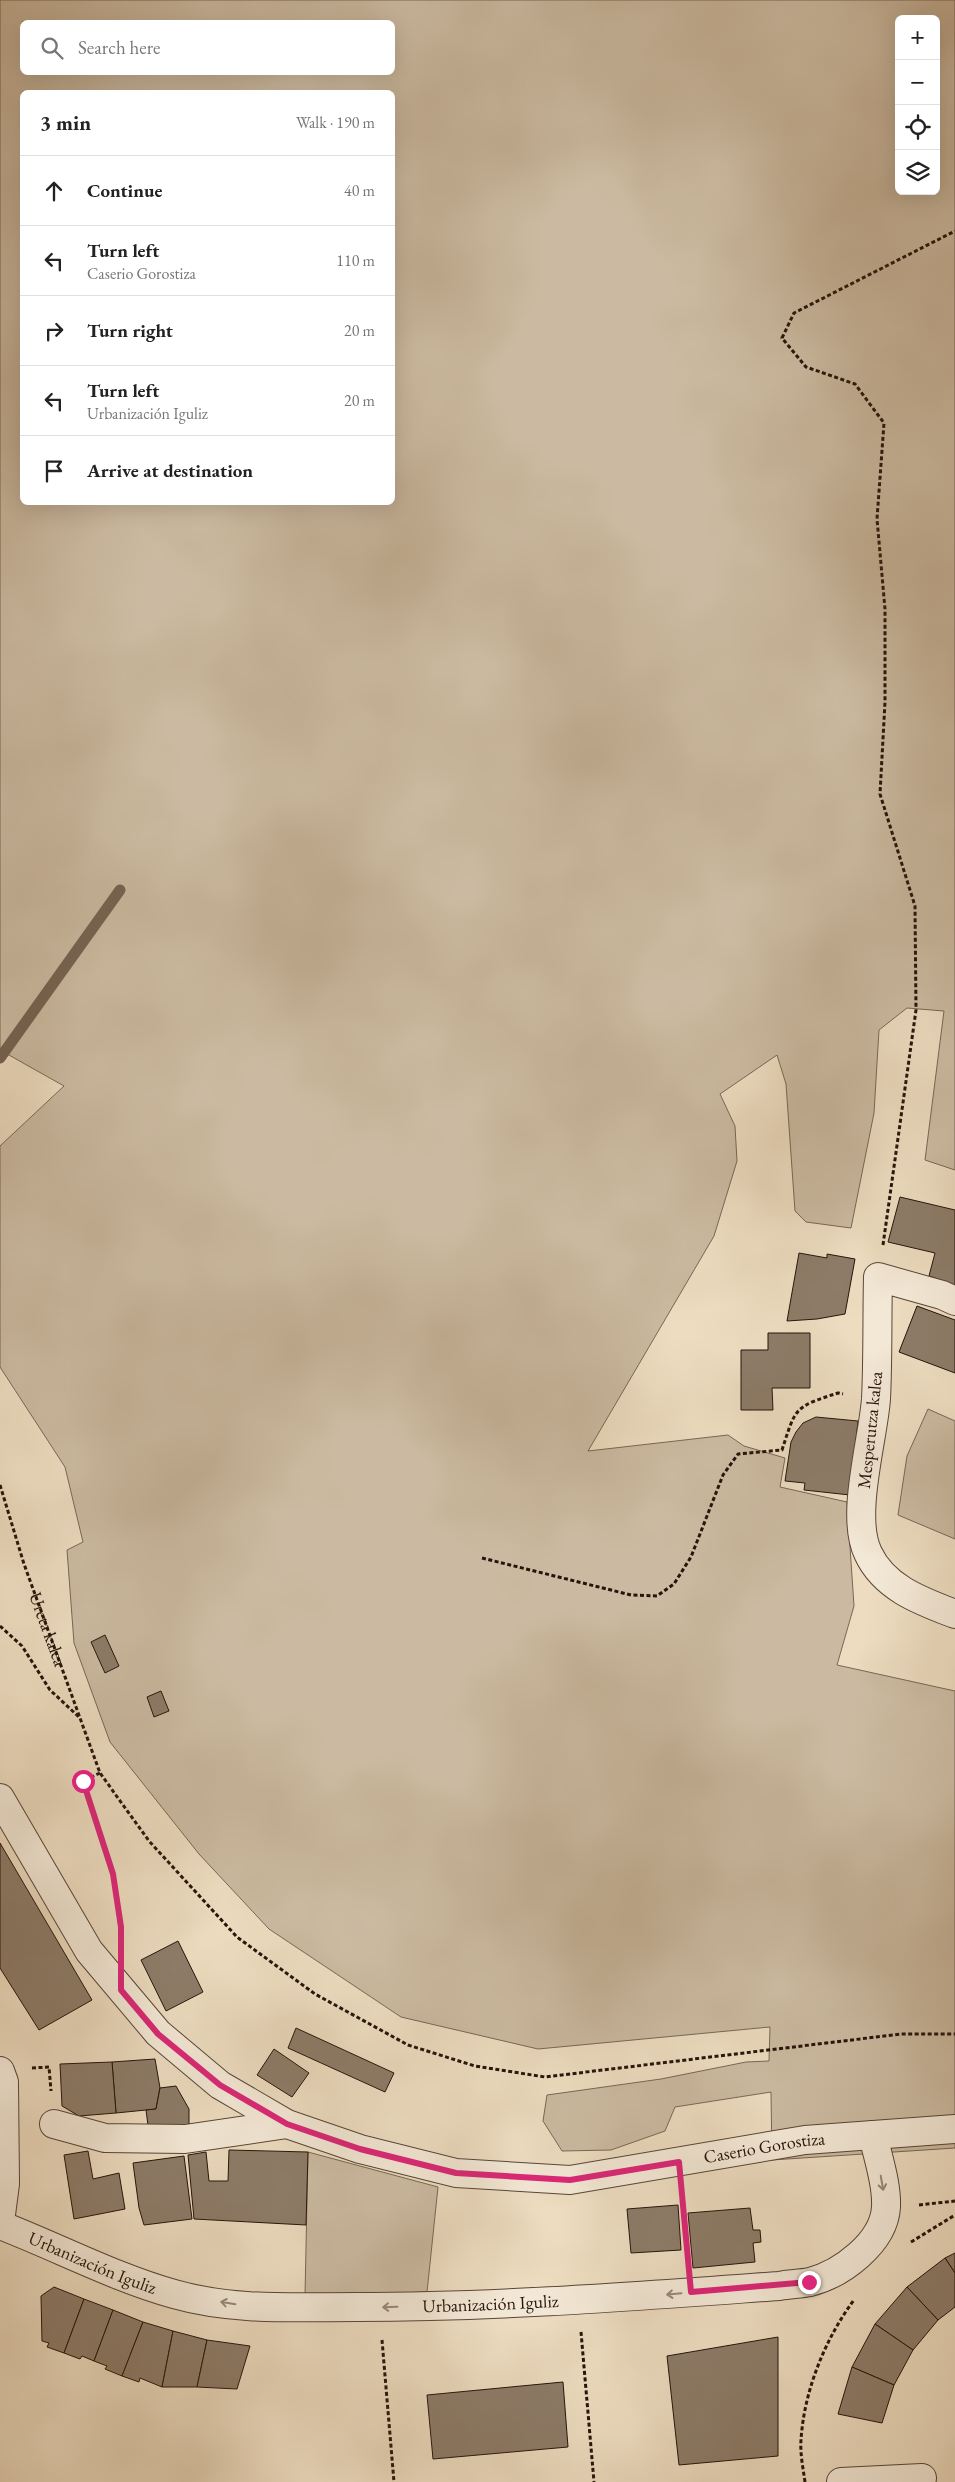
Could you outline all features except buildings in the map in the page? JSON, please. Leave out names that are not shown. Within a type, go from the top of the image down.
[{"type":"street","points":[[878,1277],[942,1295],[955,1301]]},
{"type":"street","name":"Mesperutza kalea","points":[[878,1277],[876,1400],[860,1513],[867,1552],[884,1577],[917,1600],[955,1614]]},
{"type":"street","points":[[0,1798],[89,1951],[121,1990]]},
{"type":"street","name":"Caserio Gorostiza","points":[[121,1990],[158,2034],[220,2085],[287,2124],[360,2149],[456,2173],[570,2180],[804,2140],[955,2129]]},
{"type":"street","points":[[0,2071],[4,2082],[4,2174],[0,2223]]},
{"type":"street","points":[[54,2124],[104,2138],[185,2139],[287,2124]]},
{"type":"street","name":"Urbanización Iguliz","points":[[0,2223],[93,2264],[174,2294],[250,2307],[379,2307],[578,2301],[809,2282],[838,2269],[869,2245],[879,2231],[886,2208],[873,2135]]},
{"type":"street","points":[[842,2482],[922,2478]]},
{"type":"path","points":[[878,1277],[916,1010],[915,906],[880,794],[885,702],[885,609],[877,519],[884,423],[855,384],[806,367],[782,338],[794,313],[955,231]]},
{"type":"path","points":[[482,1558],[631,1595],[657,1596],[674,1584],[691,1557],[723,1475],[738,1454],[782,1450],[794,1415],[808,1403],[838,1394],[876,1400]]},
{"type":"path","name":"Ureta kalea","points":[[0,1485],[24,1564],[100,1773],[150,1841],[237,1937],[315,1994],[408,2045],[475,2066],[545,2078],[901,2034],[955,2034]]},
{"type":"path","points":[[0,1626],[22,1646],[50,1690],[80,1717]]},
{"type":"path","points":[[100,1773],[83,1781],[113,1874],[121,1927],[121,1990]]},
{"type":"path","points":[[679,2162],[691,2292]]},
{"type":"path","points":[[908,2244],[955,2216]]},
{"type":"path","points":[[805,2482],[801,2440],[808,2397],[824,2352],[842,2316],[859,2294]]},
{"type":"path","points":[[578,2301],[594,2482]]},
{"type":"path","points":[[379,2307],[394,2482]]},
{"type":"shaded area","points":[[0,0],[955,0],[955,1170],[925,1160],[944,1011],[907,1008],[879,1030],[874,1113],[851,1228],[806,1222],[795,1211],[786,1084],[777,1055],[720,1094],[735,1126],[737,1161],[714,1236],[588,1451],[728,1435],[744,1446],[785,1458],[780,1487],[847,1502],[854,1606],[837,1665],[955,1691],[955,2148],[772,2160],[771,2092],[675,2107],[665,2131],[611,2150],[562,2151],[543,2121],[547,2095],[661,2079],[746,2062],[769,2061],[770,2027],[538,2049],[401,2017],[269,1929],[199,1854],[110,1742],[74,1643],[67,1550],[83,1542],[65,1467],[0,1367],[0,1146],[64,1086],[0,1050]]},
{"type":"shaded area","points":[[928,1409],[955,1421],[955,1539],[898,1515],[907,1456]]},
{"type":"shaded area","points":[[308,2152],[438,2187],[427,2292],[305,2296]]},
{"type":"waterway","points":[[0,1058],[120,890]]},
{"type":"route","points":[[83,1781],[113,1874],[121,1927],[121,1990],[158,2034],[220,2085],[287,2124],[360,2149],[456,2173],[570,2180],[679,2162],[691,2292],[809,2282]]}]
